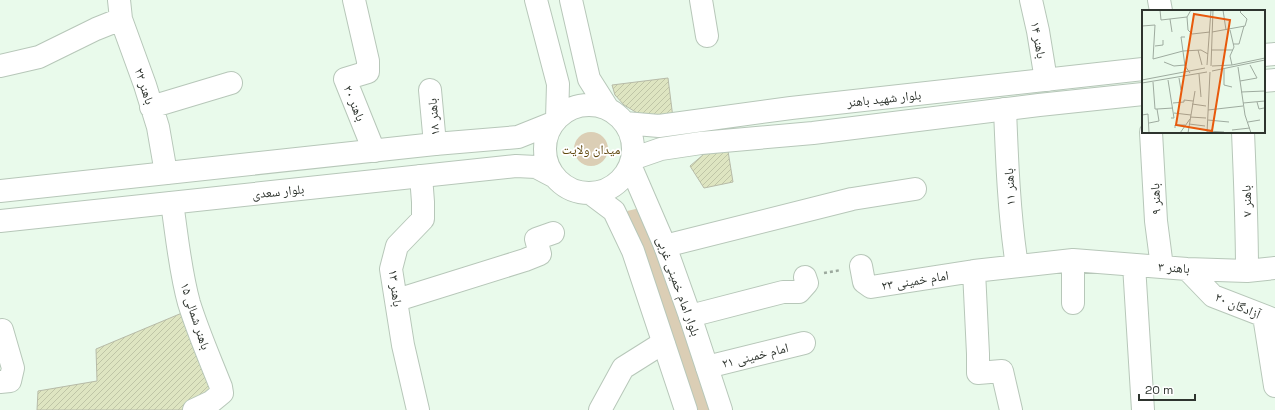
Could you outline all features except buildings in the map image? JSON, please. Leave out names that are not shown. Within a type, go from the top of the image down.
[{"type":"street","name":"باهنر ۲۰","points":[[354,0],[368,61],[368,72],[345,79],[374,151]]},
{"type":"street","points":[[0,191],[435,144],[518,137],[555,121],[565,112],[579,106],[594,105],[608,109],[621,118],[629,130],[633,145],[631,162],[626,174],[615,185],[603,191],[590,194],[576,192],[564,186],[555,177],[548,165],[545,152],[547,136],[555,121],[558,84],[536,0]]},
{"type":"street","points":[[571,0],[589,79],[608,109]]},
{"type":"street","points":[[701,0],[707,36]]},
{"type":"street","name":"باهنر ۱۴","points":[[1031,0],[1038,30],[1046,80]]},
{"type":"street","points":[[1159,0],[1160,10]]},
{"type":"street","points":[[0,66],[39,57],[96,29],[120,10]]},
{"type":"street","name":"باهنر ۲۲","points":[[120,10],[158,127],[172,203]]},
{"type":"street","points":[[1265,55],[1275,54]]},
{"type":"street","name":"بلوار شهید باهنر","points":[[625,124],[659,126],[791,108],[1142,69]]},
{"type":"street","points":[[1265,81],[1275,80]]},
{"type":"street","points":[[151,107],[231,83]]},
{"type":"street","name":"باهنر ۱۸","points":[[430,90],[435,144]]},
{"type":"street","name":"بلوار شهید باهنر","points":[[631,162],[661,149],[701,143],[813,133],[1005,109],[1142,94]]},
{"type":"street","name":"باهنر ۱۱","points":[[1005,109],[1011,227],[1017,266]]},
{"type":"street","name":"باهنر ۹","points":[[1151,133],[1156,221],[1162,267]]},
{"type":"street","name":"باهنر ۷","points":[[1243,133],[1247,217],[1247,271]]},
{"type":"street","name":"بلوار امام خمینی غربی","points":[[631,162],[665,246],[721,410]]},
{"type":"street","name":"بلوار سعدی","points":[[0,221],[516,166],[536,168],[555,177]]},
{"type":"street","name":"باهنر ۱۳","points":[[418,410],[403,345],[391,269],[397,246],[423,219],[421,176]]},
{"type":"street","points":[[665,246],[852,199],[915,189]]},
{"type":"street","points":[[590,194],[614,211],[633,251],[686,410]]},
{"type":"street","name":"باهنر شمالی ۱۵","points":[[172,203],[181,269],[189,302],[200,337],[222,387],[222,393],[211,402],[194,410]]},
{"type":"street","points":[[397,300],[540,254],[536,239],[553,233]]},
{"type":"street","points":[[1073,260],[1073,303]]},
{"type":"street","name":"امام خمینی ۲۳","points":[[861,266],[864,282],[871,287],[974,271],[1073,260]]},
{"type":"street","name":"باهنر ۳","points":[[1073,260],[1187,269],[1247,271],[1275,268]]},
{"type":"street","points":[[1134,264],[1143,410]]},
{"type":"street","name":"آزادگان ۲۰","points":[[1187,269],[1213,296],[1270,318]]},
{"type":"street","points":[[974,271],[978,373],[1002,371],[1011,410]]},
{"type":"street","points":[[690,316],[783,292],[799,292],[807,282],[805,277]]},
{"type":"street","points":[[1270,318],[1275,386]]},
{"type":"street","points":[[0,382],[10,381],[13,368],[2,330]]},
{"type":"street","name":"امام خمینی ۲۱","points":[[707,367],[804,342]]},
{"type":"street","points":[[600,410],[623,368],[658,346],[664,345]]},
{"type":"path","points":[[805,277],[861,266]]},
{"type":"green space","name":"میدان ولایت","points":[[588,132],[594,132],[598,133],[605,139],[608,149],[607,156],[601,163],[594,166],[588,166],[584,165],[577,159],[574,152],[574,146],[575,142],[581,135]]},
{"type":"green space","points":[[640,208],[712,410],[696,410],[627,211]]}]
